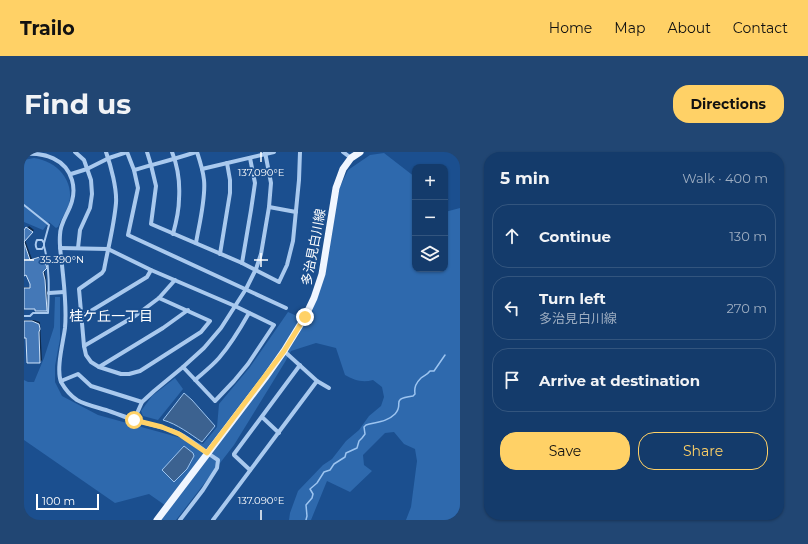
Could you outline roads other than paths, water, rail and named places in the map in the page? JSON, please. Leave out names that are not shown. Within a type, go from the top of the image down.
[{"type":"main road","name":"多治見白川線","points":[[157,520],[284,351],[305,317],[314,298],[322,274],[336,188],[343,169],[351,158],[360,152]]},
{"type":"street","points":[[75,152],[84,160],[91,180],[92,194],[90,208],[80,230],[78,248]]},
{"type":"street","points":[[106,152],[109,158],[116,203],[104,270],[79,289],[84,346],[86,355],[91,362],[99,367],[121,374],[140,371],[200,332],[210,321],[159,298]]},
{"type":"street","points":[[70,174],[87,169],[109,158],[127,152],[134,170],[138,188],[128,235],[286,308]]},
{"type":"street","points":[[147,152],[156,186],[151,224],[256,269],[279,282],[287,265],[293,240],[299,180],[300,152]]},
{"type":"street","points":[[172,152],[175,159],[179,182],[180,200],[173,234]]},
{"type":"street","points":[[134,170],[196,152],[204,180],[203,201],[196,243]]},
{"type":"street","points":[[202,169],[274,152]]},
{"type":"street","points":[[343,152],[351,158]]},
{"type":"street","points":[[24,154],[34,153],[58,160],[65,166],[70,174],[74,186],[73,200],[61,226],[60,234],[65,327],[59,370],[61,381],[67,392],[89,405],[134,420],[162,427],[179,434],[218,460],[217,468],[203,490],[180,520]]},
{"type":"street","points":[[134,420],[142,402],[204,348],[221,328],[246,289],[256,269],[261,254],[269,207],[270,183],[266,153]]},
{"type":"street","points":[[242,263],[255,183],[250,158]]},
{"type":"street","points":[[220,254],[230,193],[230,180],[227,163]]},
{"type":"street","points":[[269,207],[296,212]]},
{"type":"street","points":[[60,248],[108,249],[274,325],[248,364],[234,382],[215,401],[183,367]]},
{"type":"street","points":[[81,317],[147,277],[151,270]]},
{"type":"street","points":[[84,346],[135,316],[159,298],[175,280]]},
{"type":"street","points":[[49,293],[64,292]]},
{"type":"street","points":[[99,367],[163,328],[188,310]]},
{"type":"street","points":[[195,380],[218,359],[227,348],[249,313]]},
{"type":"street","points":[[284,351],[317,381],[329,388]]},
{"type":"street","points":[[250,470],[234,454],[300,364]]},
{"type":"street","points":[[61,381],[78,374],[91,386],[142,402]]},
{"type":"street","points":[[213,520],[317,381]]},
{"type":"street","points":[[262,417],[279,433]]},
{"type":"lane","points":[[24,205],[50,225],[44,242],[48,260],[48,313],[34,313],[30,316],[24,316]]},
{"type":"lane","points":[[44,242],[42,240],[37,240],[35,243],[37,249],[42,249],[44,246]]},
{"type":"waterway","points":[[306,520],[306,505],[312,498],[313,494],[310,489],[317,483],[324,472],[330,470],[334,464],[345,457],[346,453],[357,448],[359,441],[365,434],[364,427],[366,425],[392,417],[398,410],[399,400],[413,396],[415,394],[415,387],[421,378],[430,371],[434,371],[445,355]]},
{"type":"district","name":"桂ケ丘一丁目","points":[[111,316]]}]
